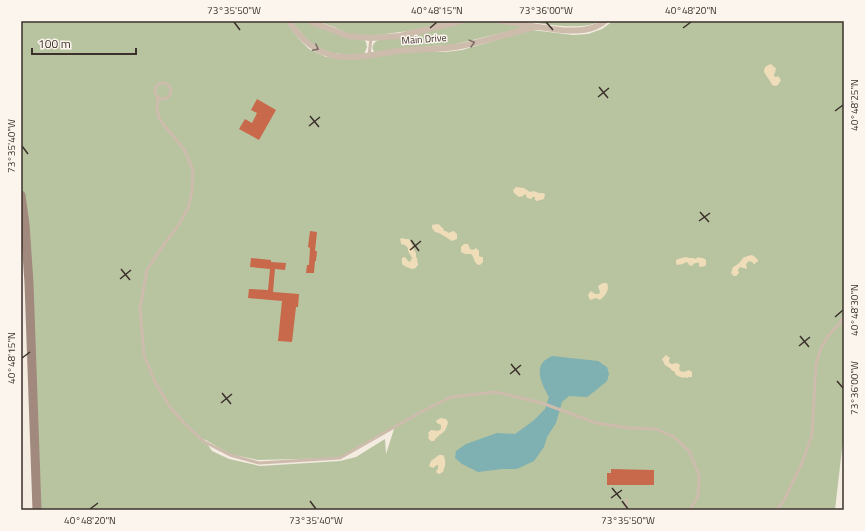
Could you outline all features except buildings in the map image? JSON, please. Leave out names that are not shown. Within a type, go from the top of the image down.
[{"type":"main road","points":[[21,195],[25,224],[29,283],[37,510]]},
{"type":"street","name":"Main Drive","points":[[289,21],[301,37],[311,46],[328,54],[345,57],[369,56],[406,50],[462,46],[535,26]]},
{"type":"street","name":"Main Drive","points":[[309,21],[348,36],[371,38],[400,36],[461,21]]},
{"type":"street","points":[[500,21],[574,31],[596,26],[605,21]]},
{"type":"lane","points":[[369,56],[371,38]]},
{"type":"lane","points":[[158,98],[166,98],[170,95],[170,87],[161,83],[156,86],[155,94],[158,98],[157,110],[159,118],[183,148],[187,156],[193,172],[192,192],[188,208],[178,226],[147,270],[140,309],[144,355],[155,382],[170,407],[203,441],[230,455],[259,463],[340,458],[421,412],[451,397],[496,392],[542,403],[596,423],[656,430],[674,437],[689,451],[699,475],[698,496],[690,510]]},
{"type":"lane","points":[[776,510],[783,502],[802,463],[812,435],[816,364],[821,348],[828,336],[844,316]]},
{"type":"lane","points":[[625,510],[627,500]]},
{"type":"green space","points":[[21,21],[286,21],[298,38],[309,49],[326,57],[345,58],[413,52],[445,52],[462,50],[532,30],[573,35],[588,34],[602,29],[613,21],[844,21],[844,431],[835,510],[38,510],[21,195]],"holes":[[[395,426],[386,454],[385,439],[356,457],[340,461],[260,466],[229,459],[212,451],[204,439],[230,454],[258,460],[340,458]]]},
{"type":"green space","points":[[291,21],[305,21],[322,28],[364,40],[367,47],[364,54],[350,55],[333,53],[312,45]]},
{"type":"green space","points":[[317,21],[453,21],[409,31],[369,36],[349,34]]},
{"type":"green space","points":[[478,21],[514,24],[527,27],[452,45],[375,53],[373,51],[372,47],[379,40]]},
{"type":"green space","points":[[521,21],[600,21],[583,26],[561,26]]},
{"type":"sand","points":[[771,64],[776,68],[774,76],[778,76],[781,80],[778,85],[775,86],[772,85],[764,72],[766,66]]},
{"type":"sand","points":[[516,187],[524,188],[530,192],[534,191],[543,193],[545,194],[544,199],[537,201],[535,200],[535,197],[532,197],[532,199],[527,198],[525,194],[519,197],[513,190]]},
{"type":"sand","points":[[437,224],[443,228],[444,231],[449,233],[454,231],[457,234],[457,239],[452,241],[435,232],[432,225]]},
{"type":"sand","points":[[400,239],[410,240],[416,253],[418,265],[414,269],[406,267],[402,263],[402,258],[404,257],[410,262],[412,258],[408,248],[401,244]]},
{"type":"sand","points":[[464,244],[468,244],[470,249],[473,250],[476,248],[479,250],[479,256],[483,257],[483,262],[480,265],[476,263],[471,254],[461,252],[461,247]]},
{"type":"sand","points":[[752,255],[758,260],[758,262],[754,264],[749,261],[746,264],[747,269],[740,267],[738,270],[739,273],[736,276],[731,273],[733,267],[744,257]]},
{"type":"sand","points":[[686,257],[695,259],[703,258],[706,260],[706,264],[705,266],[701,267],[699,266],[699,263],[694,263],[692,266],[686,262],[677,265],[676,260]]},
{"type":"sand","points":[[603,283],[607,283],[608,286],[605,295],[600,300],[596,298],[590,300],[588,295],[590,292],[599,294],[600,292],[598,286]]},
{"type":"sand","points":[[666,355],[670,358],[669,362],[671,364],[679,364],[680,371],[684,372],[689,370],[692,372],[692,377],[683,378],[676,375],[674,371],[665,365],[662,359]]},
{"type":"sand","points":[[441,418],[446,419],[448,422],[446,428],[434,441],[431,441],[428,438],[428,433],[431,430],[438,431],[441,429],[441,425],[436,421]]},
{"type":"sand","points":[[439,455],[443,455],[445,466],[443,472],[439,474],[436,471],[438,469],[438,465],[433,468],[429,466],[431,461]]},
{"type":"water","points":[[552,356],[598,361],[607,367],[609,374],[607,381],[587,397],[569,396],[562,402],[556,423],[547,437],[544,447],[534,461],[517,469],[478,472],[462,464],[455,458],[456,451],[466,444],[497,433],[515,434],[533,421],[545,409],[549,397],[541,379],[540,370],[544,361]]}]
